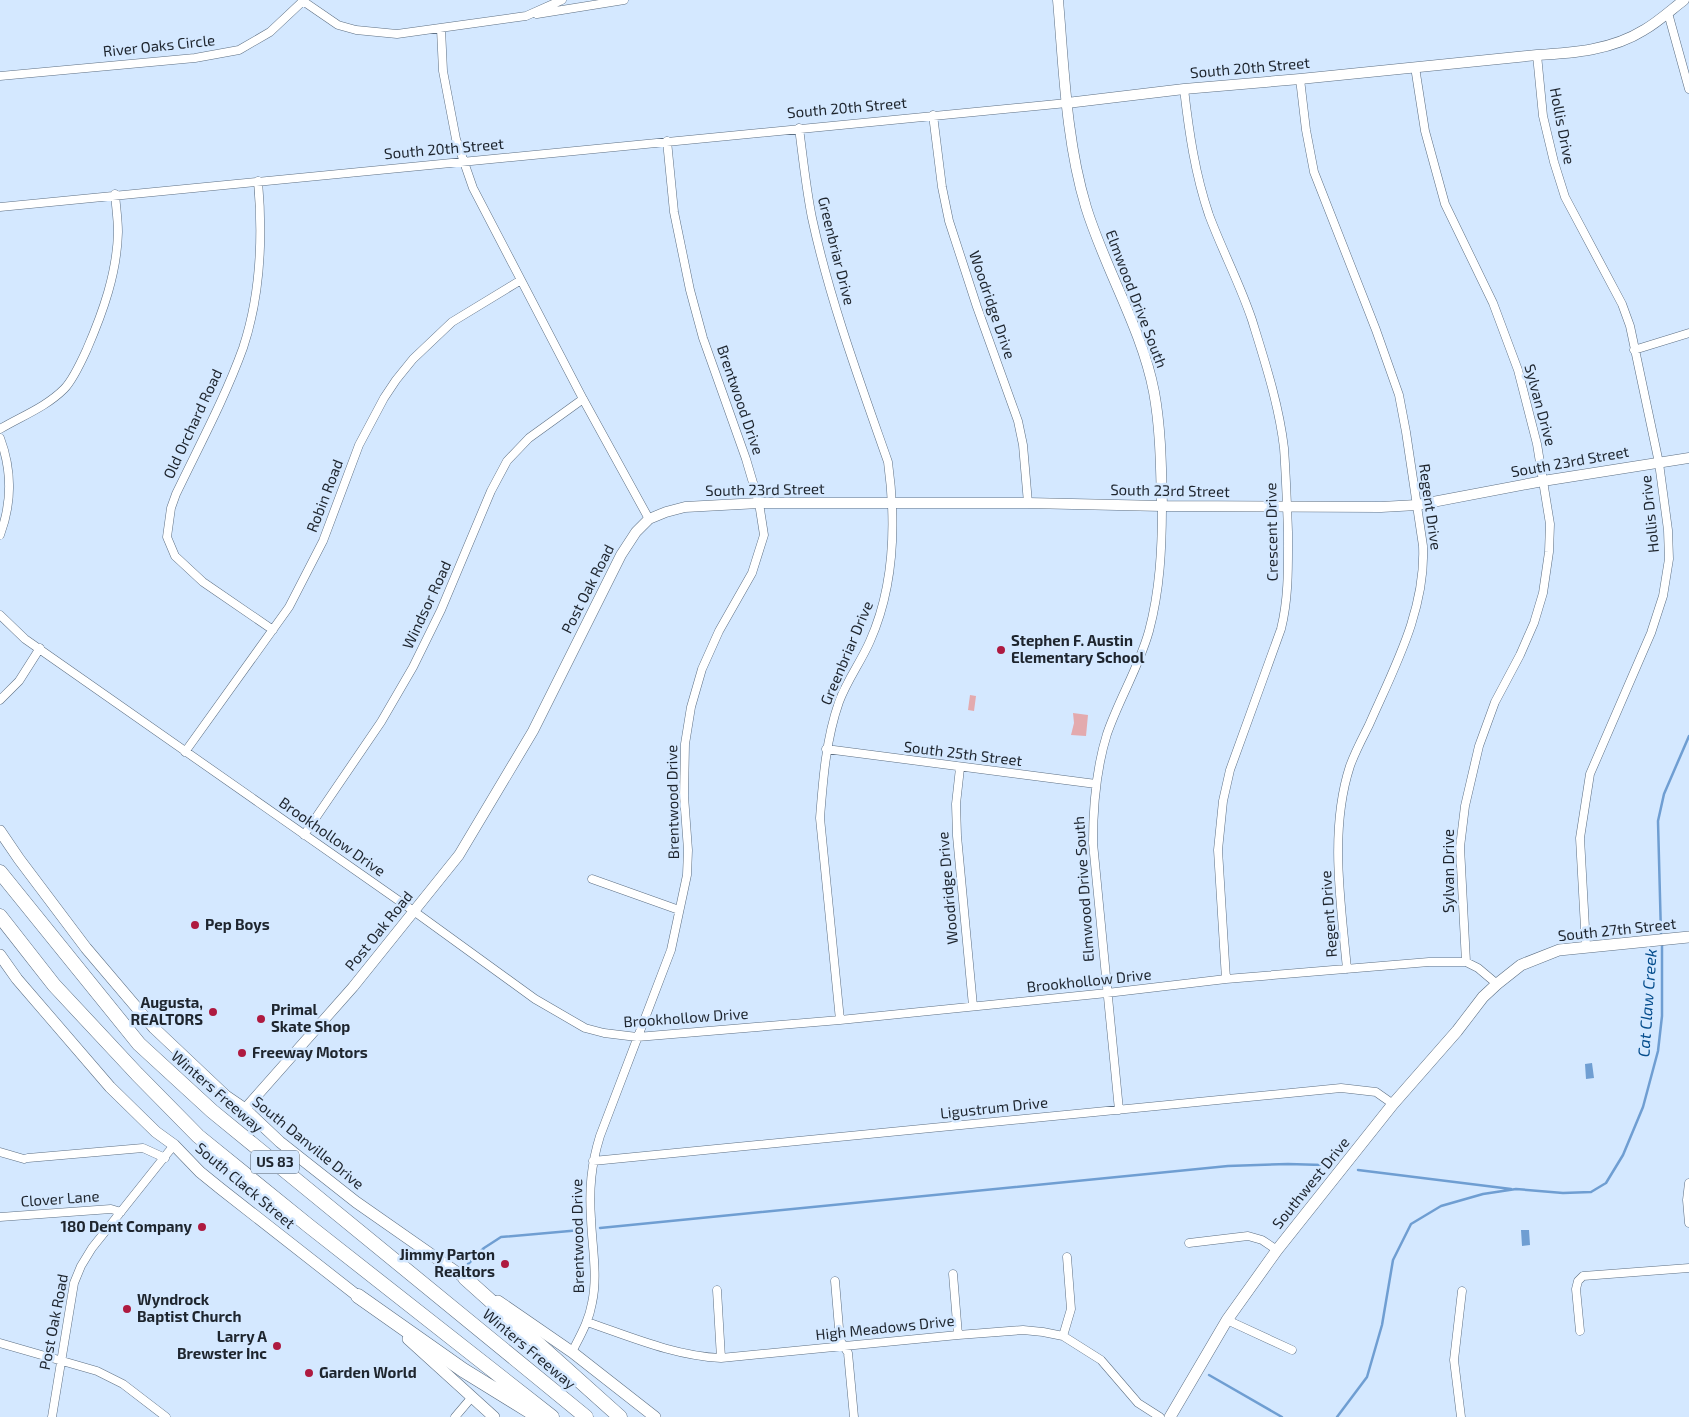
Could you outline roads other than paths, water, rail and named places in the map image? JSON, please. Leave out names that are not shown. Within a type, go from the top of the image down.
[{"type":"highway","name":"Winters Freeway","points":[[0,872],[138,1044],[212,1111],[586,1417]]},
{"type":"highway","name":"US 83","points":[[0,916],[54,984],[137,1074],[198,1136],[308,1226],[552,1417]]},
{"type":"highway","points":[[464,1278],[620,1417]]},
{"type":"highway","points":[[358,1296],[464,1370],[539,1417]]},
{"type":"main road","name":"South Danville Drive","points":[[0,831],[19,860],[86,948],[154,1028],[226,1096],[244,1109],[280,1142],[356,1202],[572,1352],[655,1417]]},
{"type":"main road","name":"South 27th Street","points":[[1496,984],[1522,965],[1540,956],[1559,950],[1684,938]]},
{"type":"main road","name":"South Clack Street","points":[[0,956],[17,979],[110,1086],[156,1132],[174,1145],[200,1172],[358,1296],[424,1352],[494,1417]]},
{"type":"main road","name":"Southwest Drive","points":[[1170,1417],[1227,1320],[1277,1250],[1394,1104],[1496,984]]},
{"type":"street","points":[[302,0],[338,25],[356,30],[397,34],[441,29],[624,0]]},
{"type":"street","name":"River Oaks Circle","points":[[0,76],[195,58],[239,50],[270,32],[302,0]]},
{"type":"street","points":[[526,16],[562,0]]},
{"type":"street","name":"Elmwood Drive South","points":[[1058,0],[1067,103],[1080,185],[1086,207],[1133,326],[1154,392],[1160,447],[1162,506],[1159,576],[1149,631],[1100,756],[1093,812],[1093,843],[1119,1110]]},
{"type":"street","name":"South 20th Street","points":[[0,207],[115,194],[258,182],[1067,103],[1184,89],[1300,80],[1537,55],[1575,53],[1614,44],[1644,31],[1684,0]]},
{"type":"street","points":[[1668,13],[1689,89]]},
{"type":"street","points":[[441,29],[443,71],[456,139],[474,188],[583,399],[649,519]]},
{"type":"street","name":"Hollis Drive","points":[[1537,55],[1543,116],[1565,197],[1622,304],[1630,326],[1659,463],[1668,530],[1667,568],[1663,596],[1651,634],[1590,774],[1580,838],[1586,946]]},
{"type":"street","name":"Sylvan Drive","points":[[1415,67],[1425,131],[1445,204],[1493,303],[1518,370],[1537,444],[1550,524],[1549,552],[1543,593],[1534,624],[1495,702],[1471,774],[1460,847],[1466,962]]},
{"type":"street","name":"Regent Drive","points":[[1300,80],[1306,130],[1314,172],[1376,330],[1399,396],[1422,530],[1424,558],[1417,604],[1406,643],[1350,766],[1341,801],[1338,872],[1346,970]]},
{"type":"street","name":"Crescent Drive","points":[[1184,89],[1190,141],[1199,184],[1251,318],[1269,375],[1284,448],[1287,507],[1287,584],[1281,629],[1230,770],[1222,809],[1218,850],[1226,979]]},
{"type":"street","name":"Woodridge Drive","points":[[933,115],[942,187],[949,222],[1018,421],[1023,445],[1028,503]]},
{"type":"street","name":"Greenbriar Drive","points":[[799,128],[812,219],[838,314],[888,462],[891,504],[891,568],[884,603],[870,641],[851,675],[839,703],[826,749],[820,818],[840,1020]]},
{"type":"street","name":"Brentwood Drive","points":[[572,1352],[588,1322],[593,1301],[590,1188],[593,1161],[600,1136],[671,950],[687,874],[688,850],[684,796],[685,744],[691,707],[705,662],[719,631],[752,573],[764,534],[759,503],[746,459],[703,338],[690,290],[674,212],[666,142]]},
{"type":"street","name":"Old Orchard Road","points":[[258,182],[260,260],[249,324],[243,347],[224,393],[176,494],[171,508],[167,537],[175,556],[203,582],[273,630]]},
{"type":"street","points":[[0,429],[35,410],[66,387],[83,358],[103,308],[116,258],[118,231],[115,194]]},
{"type":"street","name":"Robin Road","points":[[186,752],[289,607],[307,575],[338,504],[359,445],[384,398],[396,380],[413,359],[452,322],[521,280]]},
{"type":"street","points":[[1634,350],[1689,333]]},
{"type":"street","name":"Windsor Road","points":[[304,835],[381,722],[413,667],[441,610],[491,491],[508,461],[529,438],[583,399]]},
{"type":"street","points":[[0,438],[9,474],[6,520],[0,535]]},
{"type":"street","name":"South 23rd Street","points":[[649,519],[685,507],[759,503],[1028,503],[1381,508],[1417,505],[1543,481],[1689,458]]},
{"type":"street","name":"Post Oak Road","points":[[244,1109],[353,987],[459,855],[533,731],[621,555],[636,532],[649,519]]},
{"type":"street","name":"Brookhollow Drive","points":[[0,615],[25,639],[415,912],[535,999],[585,1028],[617,1036],[637,1037],[840,1020],[1226,979],[1428,962],[1466,962]]},
{"type":"street","points":[[0,700],[19,681],[40,648]]},
{"type":"street","name":"South 25th Street","points":[[826,749],[960,768],[1096,784]]},
{"type":"street","name":"Woodridge Drive","points":[[960,768],[956,804],[956,836],[972,1006]]},
{"type":"street","points":[[592,879],[679,910]]},
{"type":"street","points":[[1466,962],[1478,968],[1496,984]]},
{"type":"street","name":"Ligustrum Drive","points":[[593,1161],[1341,1088],[1376,1092],[1394,1104]]},
{"type":"street","name":"Post Oak Road","points":[[52,1417],[74,1283],[81,1266],[92,1248],[174,1145]]},
{"type":"street","points":[[0,1152],[26,1158],[142,1148],[165,1158]]},
{"type":"street","points":[[1689,1183],[1687,1200],[1689,1223]]},
{"type":"street","name":"Clover Lane","points":[[0,1218],[111,1209],[122,1212]]},
{"type":"street","points":[[1189,1243],[1248,1236],[1262,1240],[1277,1250]]},
{"type":"street","points":[[1063,1336],[1071,1309],[1067,1257]]},
{"type":"street","points":[[1580,1331],[1576,1289],[1578,1280],[1584,1276],[1689,1268]]},
{"type":"street","points":[[953,1274],[958,1335]]},
{"type":"street","points":[[835,1281],[840,1340],[848,1352],[854,1417]]},
{"type":"street","points":[[717,1290],[721,1358]]},
{"type":"street","points":[[1461,1417],[1454,1360],[1462,1291]]},
{"type":"street","points":[[1227,1320],[1292,1350]]},
{"type":"street","name":"High Meadows Drive","points":[[588,1322],[676,1352],[707,1358],[1024,1330],[1063,1336],[1101,1360],[1138,1403],[1160,1417]]},
{"type":"street","points":[[0,1343],[97,1371],[123,1384],[166,1417]]},
{"type":"street","points":[[455,1417],[472,1397]]},
{"type":"water","points":[[1592,1063],[1594,1078],[1586,1079],[1585,1064]]},
{"type":"water","points":[[1521,1230],[1529,1230],[1530,1245],[1522,1246]]},
{"type":"waterway","name":"Cat Claw Creek","points":[[1661,935],[1658,821],[1664,794],[1689,736]]},
{"type":"waterway","name":"Cat Claw Creek","points":[[1337,1417],[1367,1377],[1382,1325],[1393,1260],[1411,1224],[1441,1206],[1483,1194],[1516,1189],[1563,1193],[1591,1192],[1606,1183],[1623,1155],[1643,1107],[1658,1051],[1662,1016],[1662,943]]},
{"type":"waterway","points":[[600,1228],[1228,1166],[1323,1165]]},
{"type":"waterway","points":[[1358,1170],[1511,1189]]},
{"type":"waterway","points":[[468,1264],[484,1248],[501,1237],[581,1230]]},
{"type":"waterway","points":[[1209,1375],[1282,1417]]},
{"type":"place","name":"Stephen F. Austin Elementary School","points":[[1001,650]]},
{"type":"place","name":"Pep Boys","points":[[195,925]]},
{"type":"place","name":"Augusta, REALTORS","points":[[213,1012]]},
{"type":"place","name":"Primal Skate Shop","points":[[261,1019]]},
{"type":"place","name":"Freeway Motors","points":[[242,1053]]},
{"type":"place","name":"180 Dent Company","points":[[202,1227]]},
{"type":"place","name":"Jimmy Parton Realtors","points":[[505,1264]]},
{"type":"place","name":"Wyndrock Baptist Church","points":[[127,1309]]},
{"type":"place","name":"Larry A Brewster Inc","points":[[277,1346]]},
{"type":"place","name":"Garden World","points":[[309,1373]]}]
